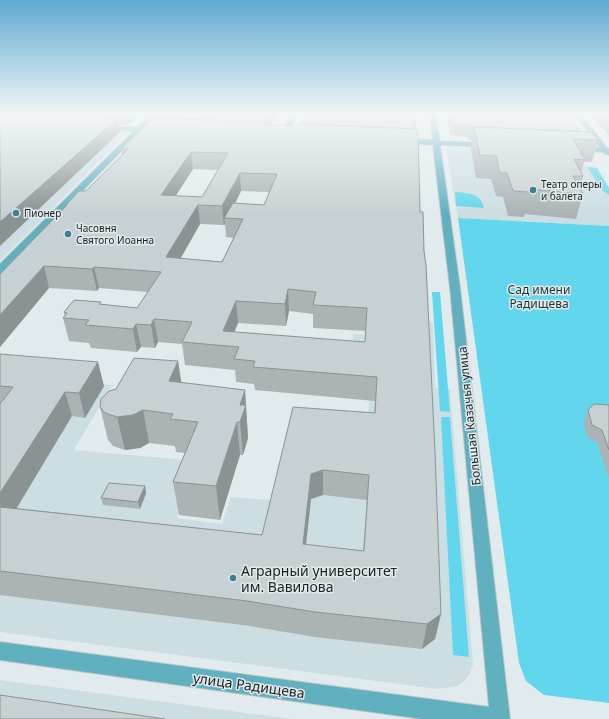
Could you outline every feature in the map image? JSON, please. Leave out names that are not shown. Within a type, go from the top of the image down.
[{"type":"street","points":[[0,270],[122,148]]},
{"type":"street","name":"Большая Казачья улица","points":[[437,148],[455,288],[498,719]]},
{"type":"street","points":[[572,148],[608,152]]},
{"type":"street","name":"улица Радищева","points":[[0,650],[498,719]]},
{"type":"shaded area","points":[[19,148],[113,148],[0,260],[0,193]]},
{"type":"shaded area","points":[[447,148],[462,148],[579,152],[586,166],[596,166],[609,188],[609,226],[458,218],[446,149]]},
{"type":"shaded area","name":"Аграрный университет им. Вавилова","points":[[381,319],[433,322],[435,388],[450,389],[473,665],[468,677],[458,686],[438,689],[0,632],[0,375],[112,385],[74,450],[196,461],[177,518],[222,524],[231,497],[271,500],[286,437],[330,410],[368,412],[371,384],[352,347],[353,334],[372,335]]},
{"type":"shaded area","points":[[0,680],[291,719],[0,719]]},
{"type":"green space","points":[[587,167],[597,168],[609,188],[609,195],[603,191]]},
{"type":"green space","points":[[455,192],[477,197],[480,199],[484,208],[456,206]]},
{"type":"green space","name":"Сад имени Радищева","points":[[458,218],[609,226],[609,703],[544,695],[526,681],[519,663]]},
{"type":"green space","points":[[432,292],[440,292],[450,412],[440,411]]},
{"type":"green space","points":[[441,417],[450,417],[469,657],[453,655]]},
{"type":"building","points":[[0,148],[84,148],[0,222]]},
{"type":"building","points":[[122,148],[418,148],[420,212],[423,212],[424,251],[426,265],[441,614],[427,624],[315,612],[247,601],[0,571],[0,507],[262,535],[293,407],[375,413],[377,377],[253,367],[255,361],[234,359],[239,347],[182,342],[192,322],[154,319],[151,325],[136,324],[133,329],[85,325],[89,320],[63,318],[67,313],[64,312],[74,300],[101,302],[99,304],[137,308],[161,272],[94,267],[92,269],[44,266],[0,315],[0,274],[79,191],[86,191],[128,149],[121,149]],"holes":[[[191,152],[228,153],[202,197],[161,195]],[[240,173],[277,174],[264,205],[233,203],[224,218],[243,219],[222,262],[166,257],[198,205],[222,206]],[[288,289],[316,292],[313,305],[367,308],[365,342],[223,331],[236,301],[285,304]],[[323,470],[369,475],[364,551],[303,544],[311,474]]]},
{"type":"building","points":[[478,148],[578,148],[585,160],[574,159],[583,176],[573,176],[583,194],[529,189],[529,192],[513,191],[507,173],[500,173],[496,156],[480,155]]},
{"type":"building","points":[[0,354],[98,362],[79,393],[65,392],[0,493],[0,404],[13,387],[0,386]]},
{"type":"building","points":[[134,358],[178,361],[169,381],[245,390],[240,405],[246,405],[240,422],[237,422],[216,486],[173,482],[198,422],[170,419],[173,414],[143,410],[133,415],[117,417],[105,413],[100,407],[101,399],[109,391],[116,389]]},
{"type":"building","points":[[594,404],[609,405],[609,450],[602,430],[592,425],[588,410]]},
{"type":"building","points":[[109,483],[145,486],[138,502],[101,498]]},
{"type":"building","points":[[0,695],[165,719],[0,719]]},
{"type":"place","name":"Театр оперы и балета","points":[[533,190]]},
{"type":"place","name":"Пионер","points":[[16,213]]},
{"type":"place","name":"Часовня Святого Иоанна","points":[[68,234]]},
{"type":"place","name":"Аграрный университет им. Вавилова","points":[[233,578]]}]
